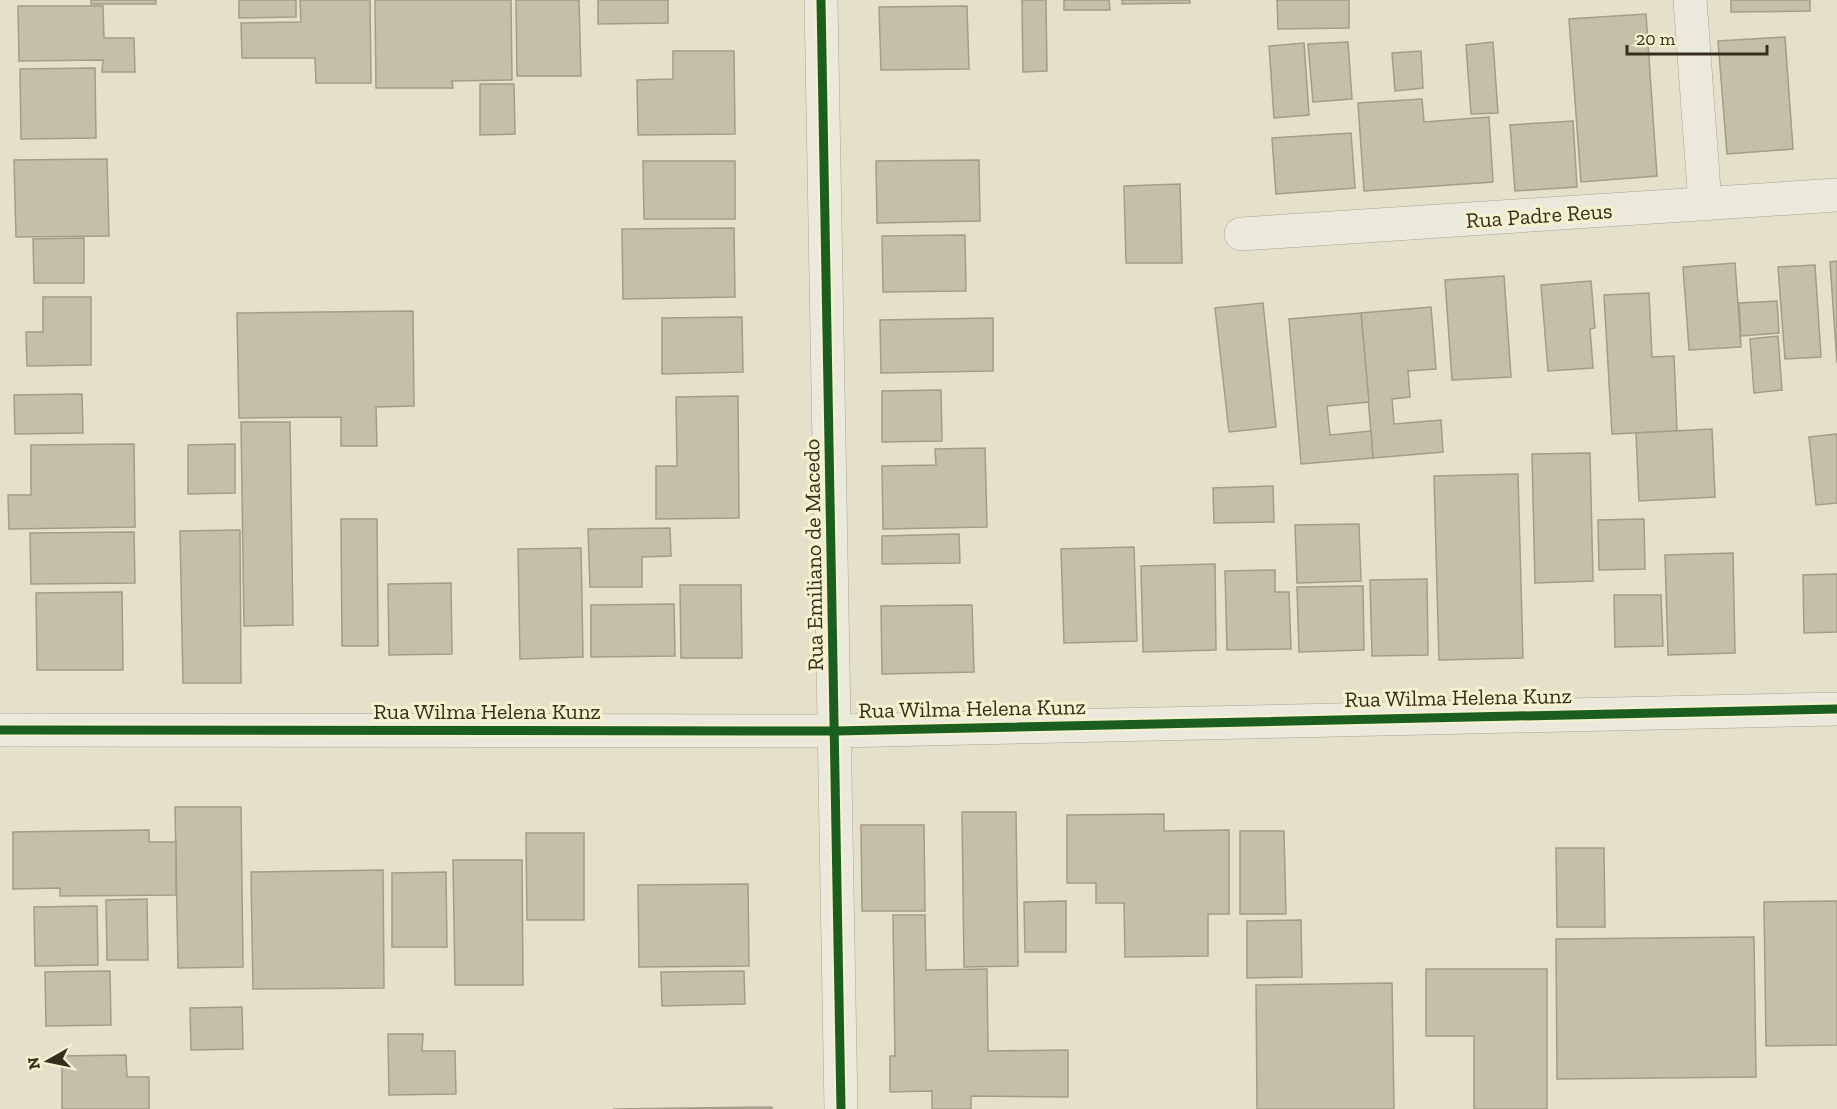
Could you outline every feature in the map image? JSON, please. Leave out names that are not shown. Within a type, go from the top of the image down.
[{"type":"street","name":"Rua Emiliano de Macedo","points":[[821,0],[836,731],[841,1109]]},
{"type":"street","points":[[1690,0],[1705,204]]},
{"type":"street","name":"Rua Padre Reus","points":[[1240,234],[1837,195]]},
{"type":"street","name":"Rua Wilma Helena Kunz","points":[[0,730],[836,731],[1837,710]]},
{"type":"building","points":[[91,0],[156,0],[156,4],[91,4]]},
{"type":"building","points":[[239,0],[296,0],[296,17],[239,18]]},
{"type":"building","points":[[300,0],[370,0],[371,83],[316,83],[315,58],[242,58],[241,23],[301,22]]},
{"type":"building","points":[[375,0],[511,0],[512,80],[452,81],[453,88],[376,88]]},
{"type":"building","points":[[516,0],[579,0],[581,76],[517,76]]},
{"type":"building","points":[[598,0],[668,0],[668,23],[598,24]]},
{"type":"building","points":[[1022,0],[1046,0],[1047,71],[1023,72]]},
{"type":"building","points":[[1064,0],[1109,0],[1110,10],[1064,10]]},
{"type":"building","points":[[1122,0],[1190,0],[1190,3],[1122,4]]},
{"type":"building","points":[[1277,0],[1349,0],[1349,28],[1278,29]]},
{"type":"building","points":[[1731,0],[1810,0],[1810,11],[1731,12]]},
{"type":"building","points":[[18,6],[103,6],[104,38],[134,38],[135,72],[102,72],[103,60],[19,61]]},
{"type":"building","points":[[967,6],[969,69],[881,70],[879,7]]},
{"type":"building","points":[[1646,14],[1657,176],[1581,182],[1569,19]]},
{"type":"building","points":[[1785,37],[1793,149],[1727,154],[1718,41]]},
{"type":"building","points":[[1348,42],[1352,99],[1313,102],[1308,44]]},
{"type":"building","points":[[1493,42],[1498,113],[1471,114],[1466,45]]},
{"type":"building","points":[[1304,43],[1309,115],[1274,118],[1269,46]]},
{"type":"building","points":[[673,51],[734,51],[735,134],[638,135],[637,80],[673,79]]},
{"type":"building","points":[[1421,51],[1423,88],[1395,91],[1392,53]]},
{"type":"building","points":[[95,68],[96,138],[21,139],[20,69]]},
{"type":"building","points":[[480,84],[514,84],[515,134],[480,135]]},
{"type":"building","points":[[1422,99],[1424,122],[1489,117],[1493,182],[1364,191],[1358,103]]},
{"type":"building","points":[[1573,121],[1577,187],[1515,191],[1510,125]]},
{"type":"building","points":[[1351,133],[1355,188],[1276,194],[1272,138]]},
{"type":"building","points":[[107,159],[109,236],[16,237],[14,160]]},
{"type":"building","points":[[979,160],[980,221],[877,223],[876,161]]},
{"type":"building","points":[[643,161],[735,161],[735,219],[644,219]]},
{"type":"building","points":[[1180,184],[1182,263],[1126,263],[1124,186]]},
{"type":"building","points":[[734,228],[735,297],[623,299],[622,229]]},
{"type":"building","points":[[965,235],[966,291],[883,292],[882,236]]},
{"type":"building","points":[[84,238],[84,283],[34,283],[33,239]]},
{"type":"building","points":[[1837,261],[1837,363],[1830,262]]},
{"type":"building","points":[[1735,263],[1741,347],[1689,350],[1683,267]]},
{"type":"building","points":[[1815,265],[1821,357],[1785,359],[1778,267]]},
{"type":"building","points":[[1504,276],[1511,377],[1452,380],[1445,280]]},
{"type":"building","points":[[1591,281],[1595,328],[1590,329],[1593,368],[1548,371],[1541,285]]},
{"type":"building","points":[[1649,293],[1652,357],[1674,356],[1677,431],[1612,434],[1604,295]]},
{"type":"building","points":[[43,297],[91,297],[91,365],[27,366],[26,332],[43,332]]},
{"type":"building","points":[[1777,301],[1779,333],[1741,336],[1739,303]]},
{"type":"building","points":[[1263,303],[1276,427],[1229,432],[1215,308]]},
{"type":"building","points":[[1431,307],[1436,369],[1408,371],[1410,397],[1392,399],[1394,424],[1441,420],[1443,452],[1373,458],[1361,313]]},
{"type":"building","points":[[413,311],[414,406],[376,407],[377,446],[341,446],[341,417],[239,418],[237,313]]},
{"type":"building","points":[[1361,313],[1369,402],[1327,406],[1330,435],[1371,431],[1373,458],[1301,464],[1289,319]]},
{"type":"building","points":[[742,317],[743,372],[662,374],[662,318]]},
{"type":"building","points":[[993,318],[993,371],[881,373],[880,320]]},
{"type":"building","points":[[1778,336],[1782,390],[1754,393],[1750,339]]},
{"type":"building","points":[[941,390],[942,441],[882,442],[882,391]]},
{"type":"building","points":[[82,394],[83,433],[15,434],[14,395]]},
{"type":"building","points":[[738,396],[739,518],[656,519],[656,466],[677,466],[676,397]]},
{"type":"building","points":[[241,422],[290,422],[293,625],[244,626]]},
{"type":"building","points":[[1712,429],[1715,497],[1639,501],[1636,433]]},
{"type":"building","points":[[1837,434],[1837,503],[1816,505],[1809,437]]},
{"type":"building","points":[[134,444],[135,527],[9,529],[8,495],[31,495],[31,445]]},
{"type":"building","points":[[235,444],[235,493],[188,494],[188,445]]},
{"type":"building","points":[[985,448],[987,527],[883,529],[882,466],[936,465],[935,449]]},
{"type":"building","points":[[1590,453],[1593,581],[1535,583],[1532,454]]},
{"type":"building","points":[[1518,474],[1523,658],[1439,660],[1434,476]]},
{"type":"building","points":[[1273,486],[1274,522],[1214,523],[1213,488]]},
{"type":"building","points":[[341,519],[377,519],[378,646],[342,646]]},
{"type":"building","points":[[1644,519],[1645,569],[1599,570],[1598,520]]},
{"type":"building","points":[[1359,524],[1361,581],[1297,583],[1295,525]]},
{"type":"building","points":[[670,528],[671,556],[642,557],[642,587],[590,587],[588,529]]},
{"type":"building","points":[[240,530],[241,683],[183,683],[180,531]]},
{"type":"building","points":[[134,532],[135,583],[31,584],[30,533]]},
{"type":"building","points":[[959,534],[960,563],[882,564],[882,536]]},
{"type":"building","points":[[1134,547],[1137,641],[1064,643],[1061,549]]},
{"type":"building","points":[[581,548],[583,657],[520,659],[518,549]]},
{"type":"building","points":[[1733,553],[1735,653],[1668,655],[1665,555]]},
{"type":"building","points":[[1215,564],[1216,650],[1143,652],[1141,566]]},
{"type":"building","points":[[1275,570],[1275,592],[1289,592],[1291,649],[1227,650],[1225,571]]},
{"type":"building","points":[[1837,574],[1837,632],[1804,633],[1803,575]]},
{"type":"building","points":[[1427,579],[1428,655],[1372,656],[1370,580]]},
{"type":"building","points":[[451,583],[452,654],[389,655],[388,584]]},
{"type":"building","points":[[680,585],[741,585],[742,658],[681,658]]},
{"type":"building","points":[[1363,586],[1364,650],[1299,652],[1297,587]]},
{"type":"building","points":[[122,592],[123,670],[37,670],[36,593]]},
{"type":"building","points":[[1614,595],[1661,595],[1663,646],[1615,647]]},
{"type":"building","points":[[674,604],[675,656],[591,657],[591,605]]},
{"type":"building","points":[[972,605],[974,672],[882,674],[881,606]]},
{"type":"building","points":[[175,807],[241,807],[243,967],[178,968]]},
{"type":"building","points":[[962,812],[1016,812],[1018,966],[964,967]]},
{"type":"building","points":[[1164,814],[1164,831],[1229,830],[1229,914],[1208,914],[1208,956],[1125,957],[1124,903],[1096,903],[1096,883],[1067,883],[1067,815]]},
{"type":"building","points":[[861,825],[924,825],[925,911],[862,911]]},
{"type":"building","points":[[149,830],[149,842],[176,842],[176,895],[60,896],[60,888],[13,889],[13,832]]},
{"type":"building","points":[[1240,831],[1284,831],[1286,914],[1240,914]]},
{"type":"building","points":[[526,833],[584,833],[584,920],[527,920]]},
{"type":"building","points":[[1556,848],[1604,848],[1605,927],[1557,927]]},
{"type":"building","points":[[453,860],[522,860],[523,985],[455,985]]},
{"type":"building","points":[[383,870],[384,988],[253,989],[251,872]]},
{"type":"building","points":[[446,872],[447,947],[392,947],[392,873]]},
{"type":"building","points":[[748,884],[749,966],[639,967],[638,885]]},
{"type":"building","points":[[147,899],[148,960],[107,960],[106,900]]},
{"type":"building","points":[[1066,901],[1066,952],[1025,952],[1024,902]]},
{"type":"building","points":[[1837,901],[1837,1045],[1766,1046],[1764,902]]},
{"type":"building","points":[[97,906],[98,965],[35,966],[34,907]]},
{"type":"building","points":[[893,915],[925,915],[926,970],[987,969],[988,1051],[1068,1050],[1068,1097],[971,1096],[971,1109],[932,1109],[932,1091],[890,1092],[890,1056],[895,1056]]},
{"type":"building","points":[[1301,920],[1302,977],[1247,978],[1247,921]]},
{"type":"building","points":[[1754,937],[1756,1077],[1557,1079],[1556,939]]},
{"type":"building","points":[[1426,969],[1547,969],[1547,1109],[1474,1109],[1474,1036],[1426,1036]]},
{"type":"building","points":[[110,971],[111,1025],[46,1026],[45,972]]},
{"type":"building","points":[[744,971],[745,1004],[662,1006],[661,972]]},
{"type":"building","points":[[1392,983],[1394,1109],[1257,1109],[1256,985]]},
{"type":"building","points":[[242,1007],[243,1049],[191,1050],[190,1008]]},
{"type":"building","points":[[388,1034],[423,1034],[422,1051],[455,1051],[456,1094],[389,1095]]},
{"type":"building","points":[[126,1055],[127,1077],[149,1077],[149,1109],[62,1109],[62,1056]]},
{"type":"building","points":[[772,1107],[772,1109],[613,1109]]},
{"type":"cycle path","points":[[821,0],[841,1109]]},
{"type":"cycle path","points":[[0,730],[836,731],[1837,709]]}]
